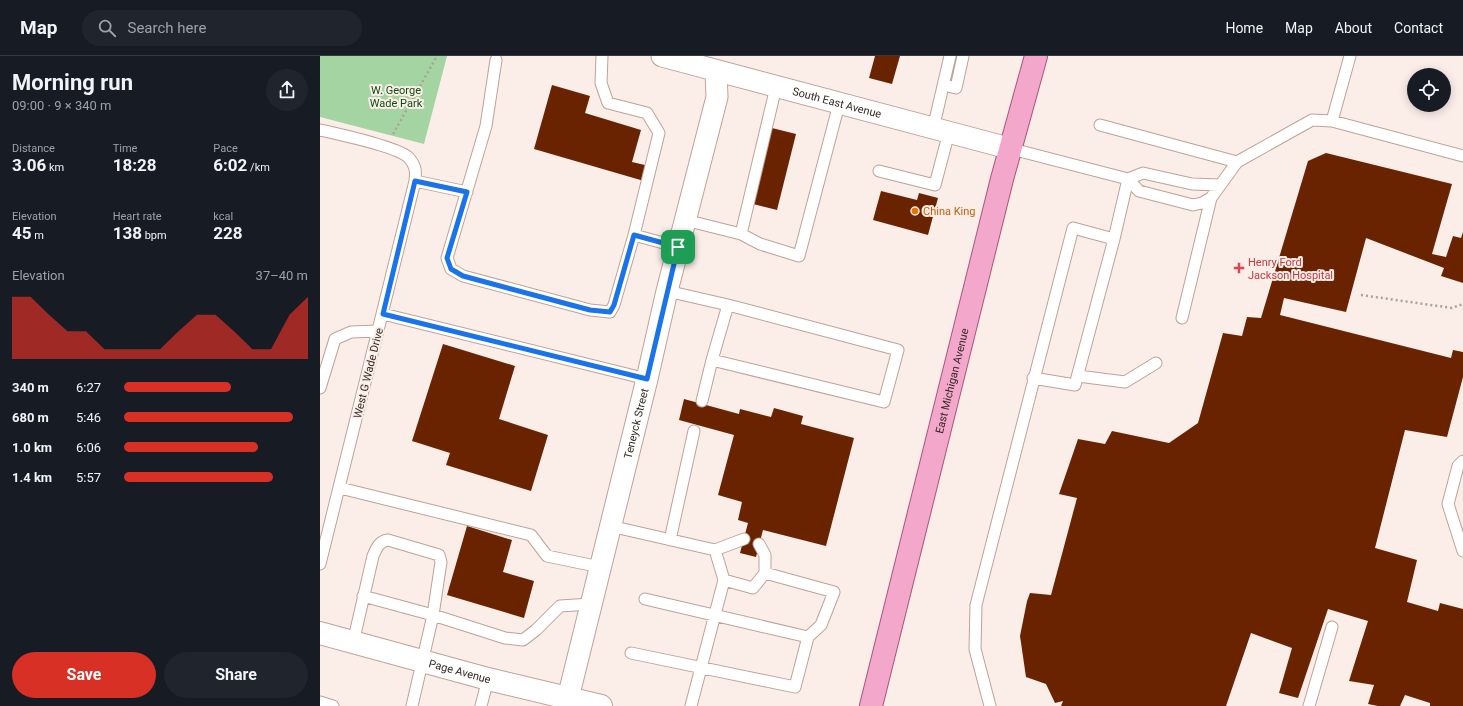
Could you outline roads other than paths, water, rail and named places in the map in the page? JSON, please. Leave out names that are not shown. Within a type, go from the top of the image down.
[{"type":"main road","name":"East Michigan Avenue","points":[[871,706],[1002,179],[1012,149],[1036,56]]},
{"type":"street","name":"South East Avenue","points":[[662,56],[1012,149]]},
{"type":"street","name":"Teneyck Street","points":[[567,702],[647,379],[667,291],[717,97],[716,71]]},
{"type":"street","name":"Page Avenue","points":[[320,633],[424,660],[567,702],[601,706]]},
{"type":"lane","points":[[496,60],[486,126],[447,258],[451,269],[463,276],[590,310],[610,312],[614,305],[634,235],[659,133],[647,113],[608,103],[601,83],[602,56]]},
{"type":"lane","points":[[880,171],[935,185],[944,85],[950,56]]},
{"type":"lane","points":[[944,85],[956,88],[963,56]]},
{"type":"lane","points":[[1332,121],[1350,56]]},
{"type":"lane","points":[[741,234],[776,87]]},
{"type":"lane","points":[[685,220],[741,234],[760,244],[799,256],[838,104]]},
{"type":"lane","points":[[1182,318],[1211,198],[1237,162],[1312,120],[1332,121],[1463,156]]},
{"type":"lane","points":[[1100,125],[1237,162]]},
{"type":"lane","name":"West G Wade Drive","points":[[320,130],[390,149],[408,157],[416,168],[415,181],[383,314],[377,331],[340,488],[320,564]]},
{"type":"lane","points":[[1012,149],[1128,180],[1139,191],[1184,204],[1202,203],[1211,198]]},
{"type":"lane","points":[[1128,180],[1143,173],[1192,184],[1220,185]]},
{"type":"lane","points":[[1034,378],[1075,385],[1114,239],[1128,180]]},
{"type":"lane","points":[[415,181],[467,192]]},
{"type":"lane","points":[[990,706],[975,649],[976,605],[1073,228],[1114,239]]},
{"type":"lane","points":[[634,235],[678,247]]},
{"type":"lane","points":[[667,291],[728,305],[898,350],[884,402],[712,360]]},
{"type":"lane","points":[[702,401],[728,305]]},
{"type":"lane","points":[[383,314],[647,379]]},
{"type":"lane","points":[[320,388],[335,339],[352,332],[377,331]]},
{"type":"lane","points":[[1078,376],[1125,382],[1156,363]]},
{"type":"lane","points":[[670,540],[694,431]]},
{"type":"lane","points":[[1463,462],[1458,466],[1448,504],[1463,551]]},
{"type":"lane","points":[[340,488],[531,535],[547,556],[600,567]]},
{"type":"lane","points":[[610,526],[715,550],[744,539]]},
{"type":"lane","points":[[354,643],[363,596],[373,556],[383,541],[388,540],[439,554],[441,562],[433,615],[424,660],[412,706]]},
{"type":"lane","points":[[724,580],[753,588],[765,573],[765,555],[760,544]]},
{"type":"lane","points":[[691,706],[724,580],[715,550]]},
{"type":"lane","points":[[631,653],[795,687],[808,637],[822,625],[834,592],[765,573]]},
{"type":"lane","points":[[363,596],[433,615],[505,638],[523,640],[536,630],[560,606],[591,604]]},
{"type":"lane","points":[[645,599],[808,637]]},
{"type":"lane","points":[[1309,706],[1332,627]]},
{"type":"lane","points":[[481,706],[488,679]]},
{"type":"lane","points":[[320,702],[333,706]]},
{"type":"place","name":"China King","points":[[915,211]]},
{"type":"place","name":"Henry Ford Jackson Hospital","points":[[1239,268]]},
{"type":"park label","name":"W. George Wade Park","points":[[396,96]]}]
